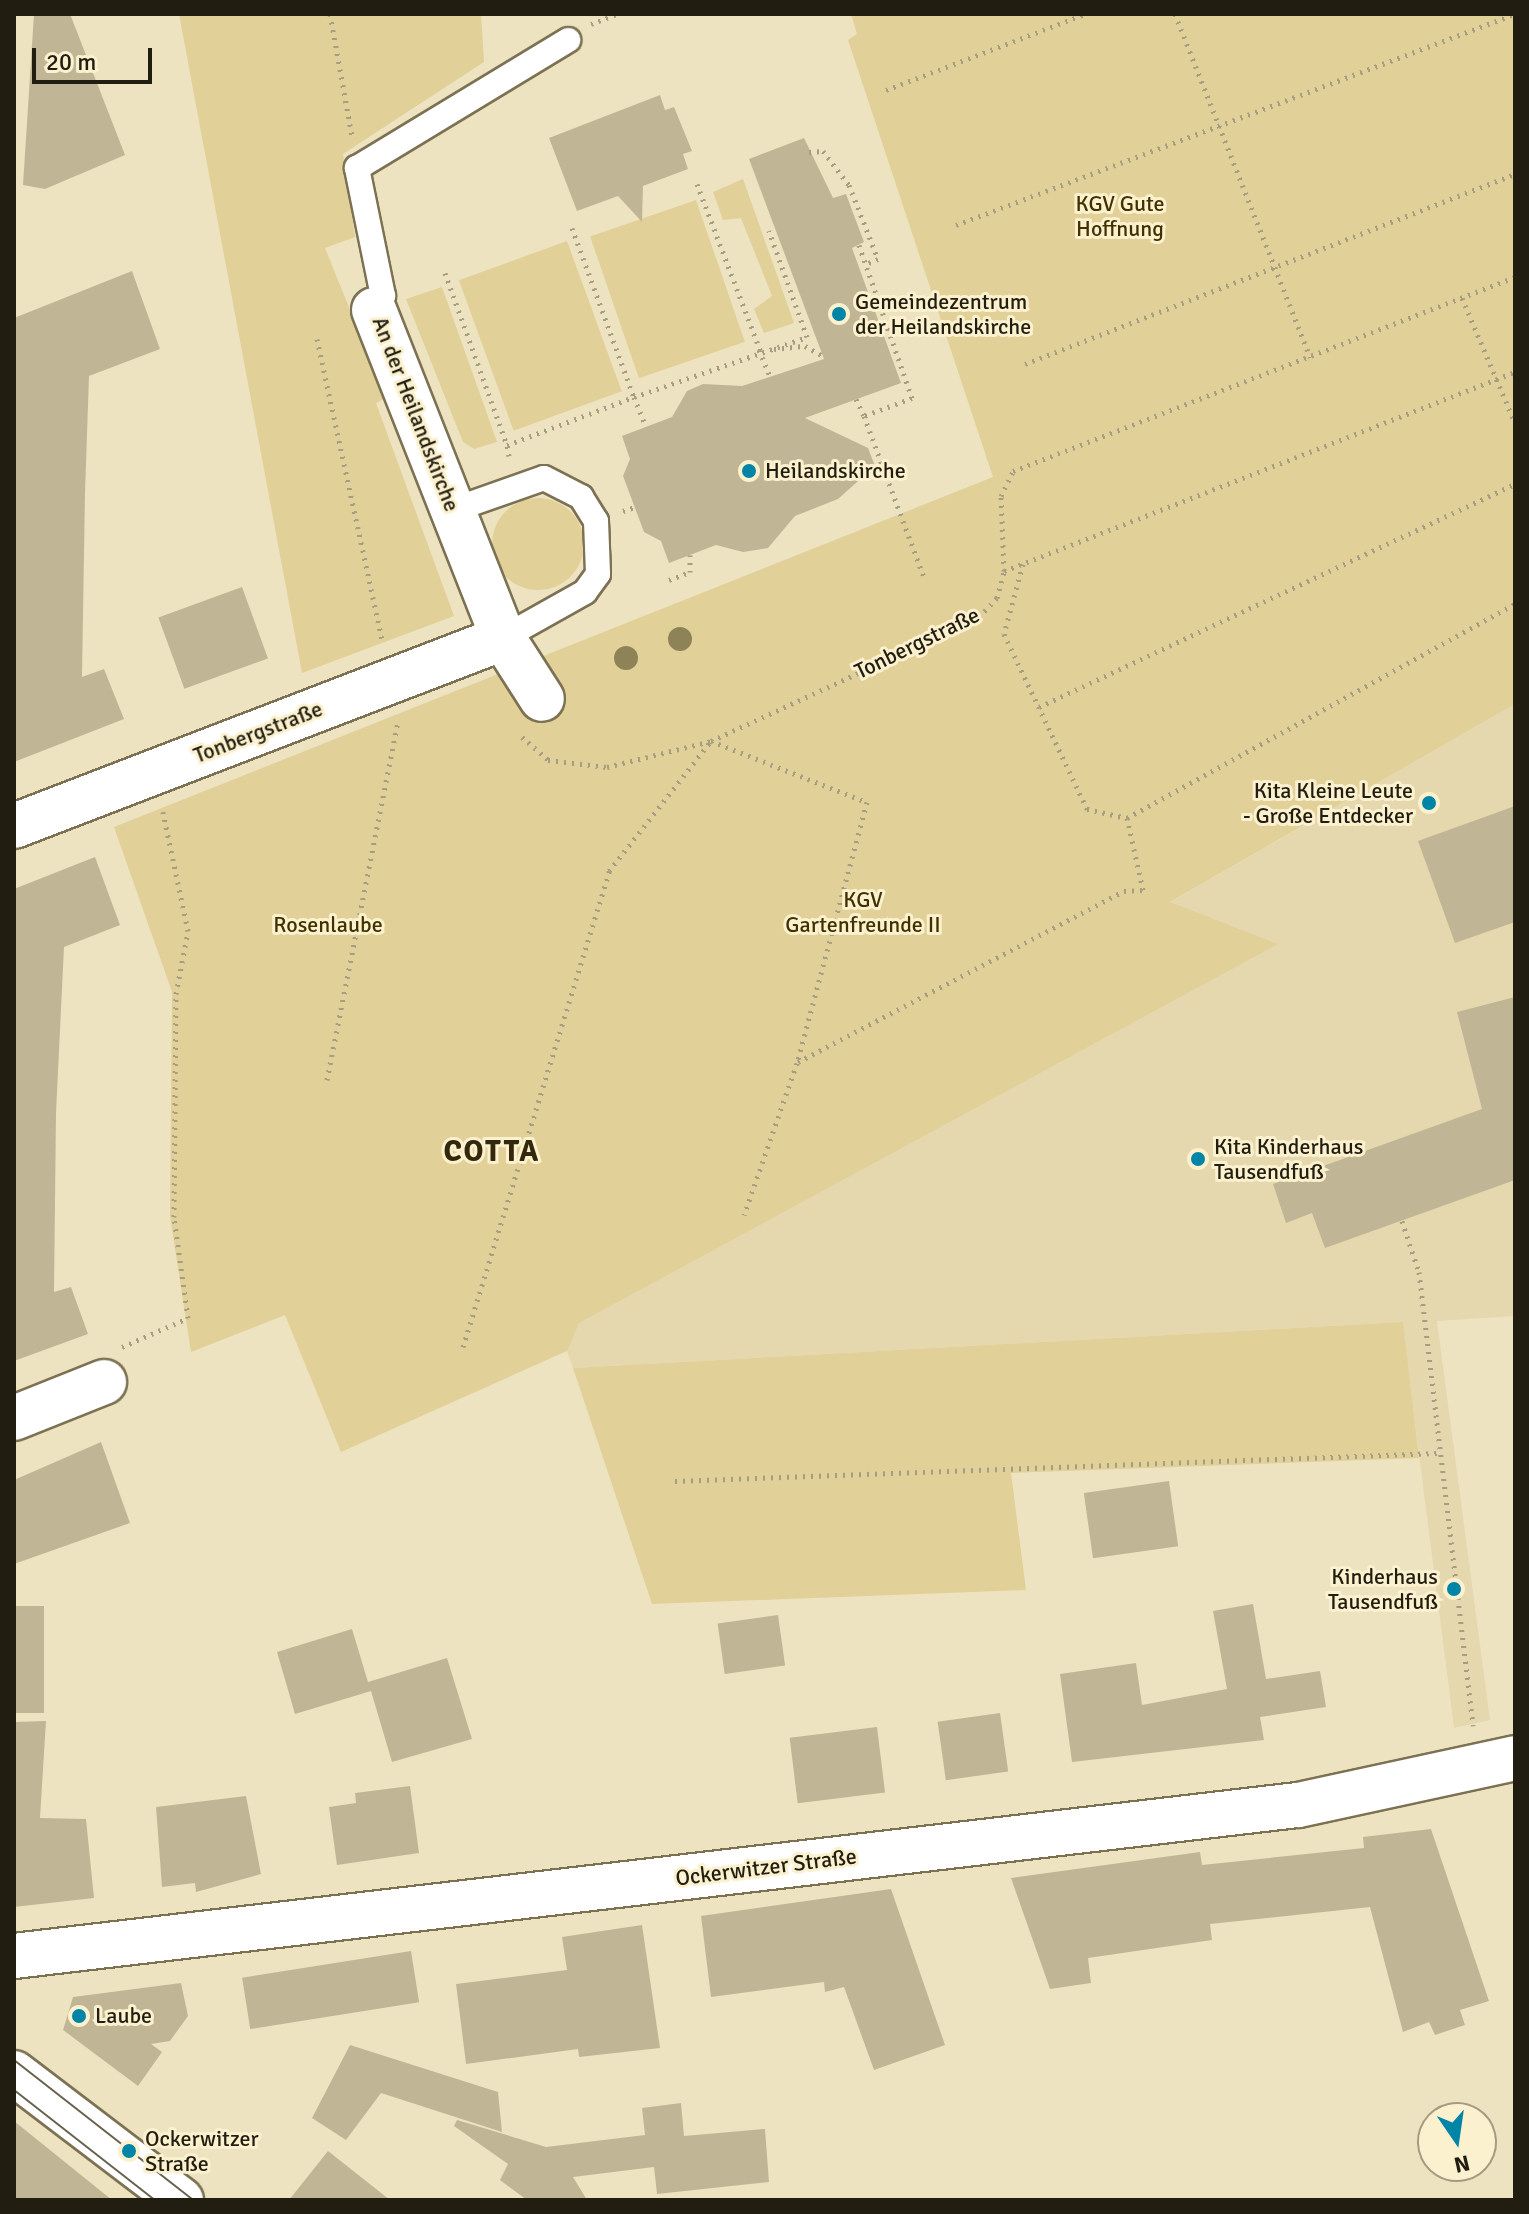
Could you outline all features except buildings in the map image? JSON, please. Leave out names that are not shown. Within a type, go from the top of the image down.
[{"type":"street","name":"An der Heilandskirche","points":[[374,310],[503,638],[542,699]]},
{"type":"street","name":"Tonbergstraße","points":[[14,826],[503,638]]},
{"type":"street","points":[[14,1418],[104,1382]]},
{"type":"street","name":"Ockerwitzer Straße","points":[[14,1956],[1298,1805],[1515,1758]]},
{"type":"street","points":[[14,2073],[181,2200]]},
{"type":"lane","points":[[357,168],[568,40]]},
{"type":"lane","name":"An der Heilandskirche","points":[[357,168],[383,296],[374,310]]},
{"type":"lane","points":[[453,510],[544,478],[565,484],[581,497],[602,545],[598,574],[585,592],[503,638]]},
{"type":"path","points":[[330,14],[357,168]]},
{"type":"path","points":[[886,90],[1085,14]]},
{"type":"path","points":[[1175,14],[1310,357]]},
{"type":"path","points":[[956,225],[1515,14]]},
{"type":"path","points":[[809,152],[823,151],[849,185],[878,259],[866,264]]},
{"type":"path","points":[[1025,364],[1515,174]]},
{"type":"path","points":[[697,184],[771,378]]},
{"type":"path","points":[[572,228],[646,427]]},
{"type":"path","points":[[507,445],[759,350],[807,337],[769,231]]},
{"type":"path","points":[[859,245],[912,398],[864,416]]},
{"type":"path","points":[[445,273],[507,445],[515,486]]},
{"type":"path","name":"Tonbergstraße","points":[[542,699],[521,737],[548,760],[607,767],[711,741],[979,617],[997,598],[1004,571],[1001,496],[1013,471],[1515,277]]},
{"type":"path","points":[[1462,298],[1494,381],[1515,423]]},
{"type":"path","points":[[759,350],[805,346],[823,356]]},
{"type":"path","points":[[1004,571],[1515,372]]},
{"type":"path","points":[[856,399],[925,580]]},
{"type":"path","points":[[1039,707],[1515,484]]},
{"type":"path","points":[[669,580],[690,572],[690,555]]},
{"type":"path","points":[[1023,564],[1004,634],[1087,809],[1127,818],[1515,604]]},
{"type":"path","points":[[463,1347],[609,871],[711,741],[867,802],[797,1063],[744,1215]]},
{"type":"path","points":[[104,1382],[105,1355],[188,1318],[174,1217],[176,994],[188,931],[150,773]]},
{"type":"path","points":[[797,1063],[1124,891],[1143,890],[1127,818]]},
{"type":"path","points":[[1402,1221],[1419,1272],[1437,1453],[1472,1724]]},
{"type":"path","points":[[675,1481],[1437,1453]]},
{"type":"shaded area","name":"Kita Kinderhaus Tausendfuß","points":[[1515,704],[1515,1316],[1437,1321],[1490,1720],[1454,1728],[1402,1322],[573,1368],[567,1351],[578,1323],[1276,944],[1169,903]]},
{"type":"green space","points":[[179,14],[481,14],[484,62],[343,154],[355,237],[325,248],[386,398],[376,403],[454,616],[302,673]]},
{"type":"green space","points":[[851,14],[1515,14],[1515,704],[1170,902],[1278,944],[579,1323],[567,1351],[341,1452],[285,1315],[191,1352],[170,1216],[172,992],[114,827],[993,477],[848,40],[857,34]]},
{"type":"green space","points":[[743,179],[794,323],[764,333],[754,309],[772,296],[741,218],[723,220],[713,192]]},
{"type":"green space","points":[[696,200],[745,342],[639,378],[590,236]]},
{"type":"green space","points":[[567,241],[622,391],[514,431],[459,280]]},
{"type":"green space","points":[[442,287],[497,442],[474,449],[463,442],[406,299]]},
{"type":"green space","points":[[538,498],[556,502],[570,512],[580,526],[584,544],[580,562],[570,576],[556,586],[538,590],[520,586],[506,576],[496,562],[492,544],[496,526],[506,512],[520,502]]},
{"type":"green space","points":[[1403,1322],[1419,1458],[1011,1473],[1026,1590],[652,1604],[573,1368]]},
{"type":"tram line","points":[[14,2060],[193,2200]]},
{"type":"tram line","points":[[14,2090],[155,2200]]},
{"type":"place","name":"Gemeindezentrum der Heilandskirche","points":[[839,314]]},
{"type":"place","name":"Heilandskirche","points":[[749,471]]},
{"type":"place","name":"Kita Kleine Leute - Große Entdecker","points":[[1429,803]]},
{"type":"place","name":"Kita Kinderhaus Tausendfuß","points":[[1198,1159]]},
{"type":"place","name":"Kinderhaus Tausendfuß","points":[[1454,1589]]},
{"type":"place","name":"Laube","points":[[79,2016]]},
{"type":"place","name":"Ockerwitzer Straße","points":[[129,2151]]},
{"type":"district","name":"COTTA","points":[[492,1152]]},
{"type":"park label","name":"KGV Gute Hoffnung","points":[[1120,216]]},
{"type":"park label","name":"KGV Gartenfreunde II","points":[[863,912]]},
{"type":"park label","name":"Rosenlaube","points":[[328,925]]}]
